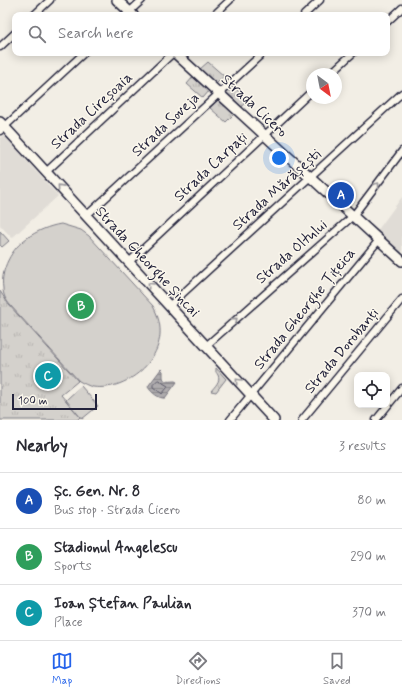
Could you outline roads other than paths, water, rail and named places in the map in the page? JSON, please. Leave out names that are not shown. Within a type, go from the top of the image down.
[{"type":"street","points":[[37,12],[50,0]]},
{"type":"street","points":[[117,0],[128,12]]},
{"type":"street","points":[[132,12],[142,0]]},
{"type":"street","points":[[217,12],[230,0]]},
{"type":"street","points":[[307,12],[320,0]]},
{"type":"street","points":[[390,19],[402,8]]},
{"type":"street","points":[[0,47],[12,35]]},
{"type":"street","points":[[1,127],[81,56]]},
{"type":"street","name":"Strada Cireșoaia","points":[[46,172],[171,56]]},
{"type":"street","name":"Strada Cicero","points":[[177,56],[402,261]]},
{"type":"street","name":"Strada Soveja","points":[[86,216],[260,56]]},
{"type":"street","points":[[337,68],[350,56]]},
{"type":"street","name":"Strada Mărășești","points":[[169,306],[402,93]]},
{"type":"street","name":"Strada Carpați","points":[[129,262],[306,96]]},
{"type":"street","name":"Strada Gheorghe Șincai","points":[[1,127],[46,172],[274,420]]},
{"type":"street","name":"Strada Oltului","points":[[206,346],[353,216],[402,151]]},
{"type":"street","name":"Strada Gheorghe Țițeica","points":[[230,420],[379,240]]},
{"type":"street","name":"Strada Dorobanți","points":[[302,420],[402,299]]},
{"type":"street","points":[[376,420],[402,388]]},
{"type":"water","points":[[161,369],[165,380],[177,382],[165,398],[155,395],[148,387]]},
{"type":"place","name":"Șc. Gen. Nr. 8","points":[[341,195]]},
{"type":"place","name":"Stadionul Angelescu","points":[[81,306]]},
{"type":"place","name":"Ioan Ștefan Paulian","points":[[48,376]]}]
